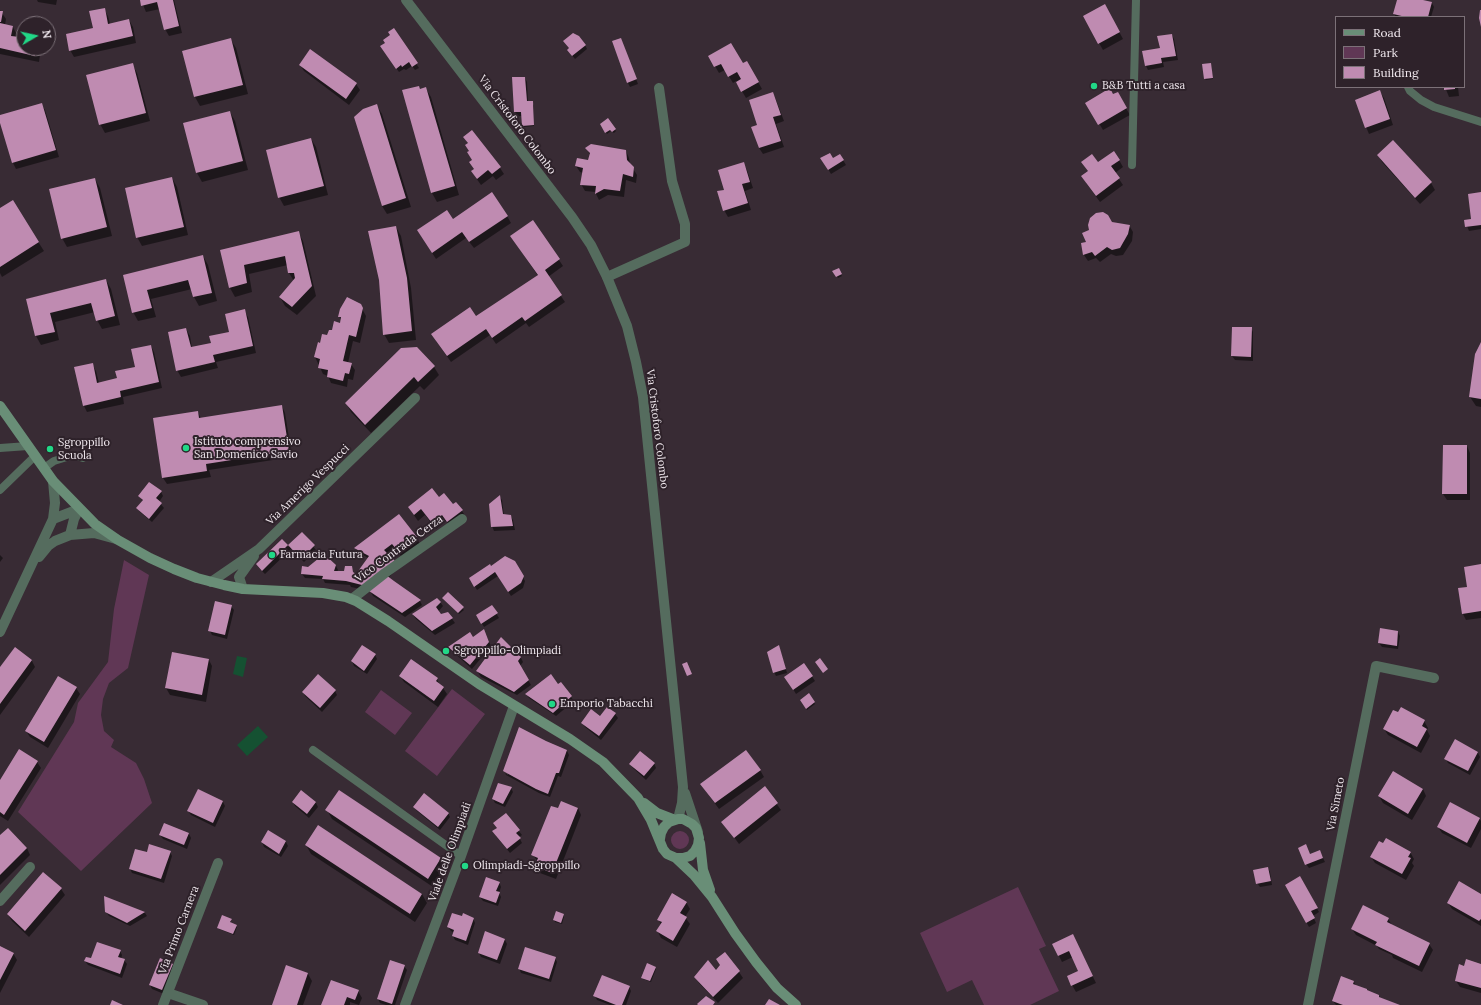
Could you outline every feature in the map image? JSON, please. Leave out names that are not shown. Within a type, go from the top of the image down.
[{"type":"main road","points":[[0,406],[53,481],[95,524],[118,540],[150,558],[174,569],[211,582],[243,589],[323,593],[352,599],[368,607],[419,644],[514,706],[570,739],[603,762],[638,798],[657,813],[676,820]]},
{"type":"main road","points":[[638,798],[651,820],[663,849],[667,854],[676,858],[694,875],[712,897],[756,962],[777,988],[796,1005]]},
{"type":"main road","points":[[660,840],[661,833],[669,822],[683,819],[692,824],[699,835],[703,870],[712,897]]},
{"type":"main road","points":[[676,858],[690,856],[695,851],[698,845],[699,835]]},
{"type":"street","name":"Via Cristoforo Colombo","points":[[406,0],[572,217],[592,246],[607,277],[627,326],[643,397],[683,787]]},
{"type":"street","points":[[607,277],[685,242],[685,224],[672,181],[659,88]]},
{"type":"street","name":"Via Amerigo Vespucci","points":[[211,582],[259,549],[415,398]]},
{"type":"street","points":[[0,632],[53,519],[55,504],[53,481]]},
{"type":"street","points":[[53,519],[79,509]]},
{"type":"street","points":[[70,535],[74,519],[79,509]]},
{"type":"street","name":"Vico Contrada Cerza","points":[[352,599],[385,573],[462,519]]},
{"type":"street","points":[[32,564],[48,546],[55,541],[70,535],[94,533],[118,540]]},
{"type":"street","points":[[243,589],[240,582],[240,573],[259,549]]},
{"type":"street","name":"Via Simeto","points":[[1308,1005],[1376,666],[1434,678]]},
{"type":"street","name":"Viale delle Olimpiadi","points":[[406,1005],[514,706]]},
{"type":"street","points":[[676,820],[682,803],[683,787]]},
{"type":"street","points":[[683,787],[699,835]]},
{"type":"street","name":"Via Primo Carnera","points":[[163,1005],[218,863]]},
{"type":"street","points":[[0,901],[30,867]]},
{"type":"street","points":[[168,993],[203,1005]]},
{"type":"lane","points":[[1132,164],[1136,0]]},
{"type":"lane","points":[[1408,88],[1421,100],[1434,107],[1481,122]]},
{"type":"lane","points":[[0,448],[28,446]]},
{"type":"lane","points":[[0,490],[35,456]]},
{"type":"lane","points":[[44,468],[54,461],[70,456],[83,458]]},
{"type":"lane","points":[[313,750],[461,856]]},
{"type":"green space","points":[[124,560],[149,575],[128,668],[109,683],[103,699],[101,715],[104,731],[114,740],[111,747],[136,763],[144,779],[152,803],[81,871],[18,812],[74,722],[78,703],[108,662],[114,609]]},
{"type":"green space","points":[[452,689],[485,714],[437,776],[405,751]]},
{"type":"green space","points":[[381,690],[412,713],[395,735],[365,712]]},
{"type":"green space","points":[[680,831],[686,834],[689,840],[686,846],[680,849],[674,846],[671,840],[674,834]]},
{"type":"green space","points":[[1018,887],[1046,946],[1039,949],[1059,991],[1030,1005],[984,1005],[972,980],[947,992],[920,933]]},
{"type":"shaded area","points":[[237,656],[247,658],[243,677],[233,674]]},
{"type":"shaded area","points":[[258,726],[268,737],[247,756],[237,745]]},
{"type":"building","points":[[140,0],[173,0],[179,26],[164,30],[157,2],[141,6]]},
{"type":"building","points":[[1397,0],[1423,0],[1432,2],[1428,16],[1402,16],[1393,14]]},
{"type":"building","points":[[1105,4],[1120,32],[1098,44],[1083,16]]},
{"type":"building","points":[[105,8],[108,24],[129,19],[133,36],[69,51],[66,34],[93,28],[89,11]]},
{"type":"building","points":[[1481,10],[1481,27],[1479,18]]},
{"type":"building","points":[[0,11],[3,11],[1,22],[0,22]]},
{"type":"building","points":[[0,23],[13,26],[11,36],[16,37],[16,52],[0,48]]},
{"type":"building","points":[[394,28],[418,63],[412,67],[409,62],[396,69],[380,46],[385,43],[383,40],[390,35],[388,32]]},
{"type":"building","points":[[573,33],[579,36],[586,45],[572,56],[567,50],[569,48],[563,41]]},
{"type":"building","points":[[1172,34],[1176,56],[1161,58],[1162,63],[1145,66],[1142,51],[1160,48],[1157,36]]},
{"type":"building","points":[[231,38],[243,85],[194,97],[182,51]]},
{"type":"building","points":[[621,38],[637,79],[627,83],[612,41]]},
{"type":"building","points":[[731,43],[743,63],[747,61],[759,82],[741,92],[736,82],[741,79],[737,72],[728,77],[721,64],[714,67],[708,56]]},
{"type":"building","points":[[310,49],[357,83],[346,99],[299,65]]},
{"type":"building","points":[[133,63],[146,113],[99,125],[86,75]]},
{"type":"building","points":[[1211,63],[1213,78],[1204,79],[1202,64]]},
{"type":"building","points":[[512,77],[525,77],[527,101],[533,101],[534,125],[522,126],[521,112],[514,112]]},
{"type":"building","points":[[419,86],[420,89],[426,87],[455,186],[431,193],[402,90]]},
{"type":"building","points":[[1110,88],[1113,94],[1118,92],[1127,108],[1098,125],[1085,103]]},
{"type":"building","points":[[1444,88],[1455,88],[1455,89],[1444,90]]},
{"type":"building","points":[[1380,90],[1390,119],[1365,128],[1355,100]]},
{"type":"building","points":[[773,92],[781,115],[773,117],[781,141],[759,148],[751,127],[757,125],[749,100]]},
{"type":"building","points":[[42,103],[56,150],[12,163],[0,123],[0,115]]},
{"type":"building","points":[[377,104],[406,198],[382,206],[354,117],[363,109]]},
{"type":"building","points":[[230,111],[243,161],[196,173],[183,123]]},
{"type":"building","points":[[608,118],[616,129],[612,132],[610,130],[605,133],[600,124]]},
{"type":"building","points":[[472,130],[501,167],[492,174],[488,170],[477,179],[471,171],[474,169],[469,162],[472,160],[465,145],[468,143],[463,137]]},
{"type":"building","points":[[311,138],[324,186],[278,198],[266,150]]},
{"type":"building","points":[[1393,140],[1432,182],[1415,198],[1377,155]]},
{"type":"building","points":[[591,144],[626,150],[627,160],[634,167],[633,177],[623,174],[620,191],[604,189],[595,194],[596,186],[580,185],[583,168],[575,166],[577,158],[588,160],[590,153],[585,148]]},
{"type":"building","points":[[1114,151],[1120,160],[1111,166],[1120,178],[1096,196],[1081,176],[1088,171],[1081,162],[1092,154],[1098,162]]},
{"type":"building","points":[[830,153],[833,158],[840,154],[844,160],[828,170],[820,158]]},
{"type":"building","points":[[744,162],[750,182],[742,184],[748,203],[723,211],[717,191],[724,190],[718,170]]},
{"type":"building","points":[[172,177],[184,227],[136,238],[125,188]]},
{"type":"building","points":[[95,178],[107,227],[61,239],[49,189]]},
{"type":"building","points":[[492,192],[508,216],[469,242],[462,232],[432,253],[417,230],[447,210],[453,219]]},
{"type":"building","points":[[1481,192],[1481,225],[1465,227],[1464,220],[1471,219],[1468,194]]},
{"type":"building","points":[[13,200],[39,242],[0,267],[0,208]]},
{"type":"building","points":[[1103,212],[1108,215],[1112,222],[1130,225],[1128,234],[1120,248],[1112,250],[1107,247],[1095,256],[1092,252],[1083,255],[1081,243],[1086,242],[1082,233],[1089,230],[1088,225],[1090,218],[1096,213]]},
{"type":"building","points":[[533,220],[560,259],[545,270],[562,295],[525,321],[522,317],[492,338],[486,329],[447,356],[431,334],[470,307],[476,316],[538,275],[510,236]]},
{"type":"building","points":[[396,226],[407,278],[412,331],[383,335],[379,280],[368,231]]},
{"type":"building","points":[[299,231],[312,286],[292,307],[279,297],[295,278],[294,273],[288,273],[285,256],[244,265],[247,283],[229,288],[220,250]]},
{"type":"building","points":[[203,255],[212,293],[193,297],[188,280],[147,290],[152,308],[132,313],[123,275]]},
{"type":"building","points":[[839,268],[842,274],[836,277],[832,271]]},
{"type":"building","points":[[106,279],[115,316],[96,321],[91,303],[50,313],[55,332],[35,336],[26,299]]},
{"type":"building","points":[[347,297],[361,304],[363,308],[356,337],[349,335],[343,361],[352,363],[349,374],[345,373],[343,381],[327,377],[328,370],[318,368],[320,359],[314,357],[322,334],[327,335],[329,330],[332,330],[334,321],[340,323],[341,317],[338,317],[340,309]]},
{"type":"building","points":[[245,309],[253,346],[213,355],[215,362],[176,371],[168,332],[186,328],[191,347],[211,343],[209,336],[229,332],[225,314]]},
{"type":"building","points":[[1232,327],[1252,327],[1251,357],[1231,356]]},
{"type":"building","points":[[1481,342],[1481,399],[1469,397],[1475,354]]},
{"type":"building","points":[[151,345],[159,382],[120,391],[121,397],[83,406],[74,367],[93,363],[97,383],[117,378],[115,371],[135,367],[131,349]]},
{"type":"building","points":[[417,347],[435,366],[418,382],[414,377],[365,425],[345,403],[401,348]]},
{"type":"building","points":[[282,405],[289,451],[206,464],[207,471],[162,478],[153,418],[198,411],[199,418]]},
{"type":"building","points":[[1443,445],[1467,445],[1467,494],[1442,494]]},
{"type":"building","points":[[149,482],[162,491],[156,498],[162,503],[149,519],[136,508],[143,500],[138,496]]},
{"type":"building","points":[[432,488],[439,497],[444,493],[453,504],[456,502],[463,510],[447,522],[442,515],[432,523],[421,509],[414,515],[408,507]]},
{"type":"building","points":[[500,495],[503,514],[511,515],[513,526],[491,527],[489,504]]},
{"type":"building","points":[[399,514],[417,537],[397,550],[392,544],[384,550],[396,562],[366,586],[346,581],[322,579],[323,576],[301,574],[302,566],[308,567],[324,554],[336,565],[334,571],[344,571],[345,566],[352,566],[353,572],[356,574],[369,556],[354,548]]},
{"type":"building","points":[[302,532],[315,545],[301,559],[288,545]]},
{"type":"building","name":"Farmacia Futura","points":[[282,539],[288,545],[262,571],[256,564]]},
{"type":"building","points":[[505,556],[515,561],[524,576],[521,583],[508,592],[495,572],[474,587],[469,578],[490,564],[491,566]]},
{"type":"building","points":[[1481,564],[1481,611],[1462,614],[1458,588],[1467,587],[1464,567]]},
{"type":"building","points":[[386,575],[421,600],[402,613],[369,591]]},
{"type":"building","points":[[448,592],[464,607],[458,613],[442,598]]},
{"type":"building","points":[[437,598],[441,602],[436,607],[441,614],[448,612],[453,618],[432,631],[412,614]]},
{"type":"building","points":[[215,601],[232,605],[225,635],[208,631]]},
{"type":"building","points":[[492,605],[498,613],[481,624],[476,615]]},
{"type":"building","points":[[1380,628],[1398,631],[1397,646],[1378,643]]},
{"type":"building","points":[[484,629],[489,642],[470,665],[448,647],[470,632],[473,637]]},
{"type":"building","points":[[501,637],[521,657],[518,661],[529,680],[514,692],[476,671]]},
{"type":"building","points":[[362,645],[376,654],[364,671],[351,661]]},
{"type":"building","points":[[779,645],[786,669],[773,673],[767,652]]},
{"type":"building","points":[[15,647],[32,660],[0,704],[0,667]]},
{"type":"building","points":[[172,652],[209,659],[202,695],[165,688]]},
{"type":"building","points":[[820,658],[828,669],[823,673],[815,662]]},
{"type":"building","points":[[411,659],[438,678],[436,681],[444,687],[434,701],[399,676]]},
{"type":"building","points":[[687,662],[692,674],[687,676],[682,664]]},
{"type":"building","points":[[804,663],[813,676],[793,690],[784,677]]},
{"type":"building","points":[[318,674],[336,690],[320,708],[302,692]]},
{"type":"building","points":[[551,674],[558,684],[561,682],[572,696],[553,713],[525,694]]},
{"type":"building","points":[[58,676],[77,687],[44,742],[25,731]]},
{"type":"building","points":[[809,693],[815,702],[806,709],[800,700]]},
{"type":"building","points":[[607,707],[616,713],[599,736],[581,723],[591,709],[600,716]]},
{"type":"building","points":[[1401,707],[1425,720],[1422,726],[1427,729],[1417,747],[1383,729],[1393,710],[1398,712]]},
{"type":"building","points":[[519,727],[567,750],[559,773],[556,773],[548,794],[503,771]]},
{"type":"building","points":[[1455,739],[1478,752],[1468,771],[1444,759]]},
{"type":"building","points":[[19,749],[38,761],[4,815],[0,812],[0,780]]},
{"type":"building","points":[[746,750],[761,770],[715,803],[700,784]]},
{"type":"building","points":[[640,751],[655,763],[644,776],[629,764]]},
{"type":"building","points":[[1393,771],[1423,789],[1408,814],[1378,796]]},
{"type":"building","points":[[498,783],[512,787],[503,804],[492,799]]},
{"type":"building","points":[[765,786],[778,803],[734,838],[721,822]]},
{"type":"building","points":[[198,789],[223,801],[213,823],[187,811]]},
{"type":"building","points":[[301,790],[316,802],[307,814],[292,802]]},
{"type":"building","points":[[339,790],[441,858],[428,879],[325,810]]},
{"type":"building","points":[[424,793],[449,813],[438,827],[413,807]]},
{"type":"building","points":[[561,801],[578,808],[552,873],[535,866],[538,858],[531,855],[551,806],[558,808]]},
{"type":"building","points":[[1450,802],[1480,818],[1467,843],[1437,827]]},
{"type":"building","points":[[506,813],[520,830],[516,833],[521,838],[507,849],[492,831],[497,828],[493,823]]},
{"type":"building","points":[[164,823],[189,833],[184,845],[159,835]]},
{"type":"building","points":[[318,825],[422,894],[410,914],[305,845]]},
{"type":"building","points":[[8,828],[27,848],[0,875],[0,835]]},
{"type":"building","points":[[268,830],[286,841],[279,854],[261,842]]},
{"type":"building","points":[[1386,838],[1411,852],[1408,857],[1411,858],[1402,874],[1370,857],[1379,841],[1383,843]]},
{"type":"building","points":[[149,844],[171,851],[161,879],[129,869],[135,849],[147,852]]},
{"type":"building","points":[[1306,844],[1310,854],[1320,850],[1323,858],[1305,865],[1298,848]]},
{"type":"building","points":[[1268,867],[1271,881],[1256,884],[1253,870]]},
{"type":"building","points":[[43,872],[62,888],[25,931],[7,914]]},
{"type":"building","points":[[1300,876],[1318,908],[1311,911],[1315,918],[1306,923],[1285,885]]},
{"type":"building","points":[[486,877],[500,882],[496,891],[500,892],[496,903],[479,897]]},
{"type":"building","points":[[1459,881],[1481,894],[1481,919],[1479,921],[1447,903]]},
{"type":"building","points":[[672,893],[687,902],[680,913],[687,917],[673,941],[656,931],[662,922],[657,920]]},
{"type":"building","points":[[104,896],[145,912],[127,923],[105,912]]},
{"type":"building","points":[[1363,905],[1389,918],[1387,922],[1430,943],[1419,966],[1375,945],[1377,942],[1351,929]]},
{"type":"building","points":[[556,911],[564,914],[561,923],[553,920]]},
{"type":"building","points":[[452,913],[462,916],[463,913],[474,918],[466,941],[452,936],[454,930],[447,927]]},
{"type":"building","points":[[222,915],[232,919],[230,922],[237,925],[233,934],[217,928]]},
{"type":"building","points":[[485,931],[505,939],[497,960],[478,953]]},
{"type":"building","points":[[1073,934],[1093,976],[1071,986],[1067,976],[1078,971],[1069,951],[1058,956],[1052,944]]},
{"type":"building","points":[[97,942],[121,950],[118,957],[125,959],[120,974],[84,961],[86,957],[91,958]]},
{"type":"building","points":[[0,946],[14,953],[0,980]]},
{"type":"building","points":[[525,947],[556,957],[549,979],[518,969]]},
{"type":"building","points":[[725,952],[740,971],[713,997],[694,977],[708,960],[716,970],[720,965],[716,959]]},
{"type":"building","points":[[160,958],[173,964],[162,990],[149,985]]},
{"type":"building","points":[[1466,959],[1481,964],[1481,988],[1455,981],[1459,964],[1464,966]]},
{"type":"building","points":[[390,960],[405,965],[392,1004],[377,999]]},
{"type":"building","points":[[647,963],[656,967],[650,981],[641,978]]},
{"type":"building","points":[[286,965],[308,973],[297,1005],[272,1005]]},
{"type":"building","points":[[602,975],[630,986],[622,1005],[616,1005],[593,996]]},
{"type":"building","points":[[1341,976],[1354,981],[1353,984],[1379,995],[1379,997],[1400,1005],[1343,1005],[1332,1001]]},
{"type":"building","points":[[331,980],[359,990],[355,1000],[347,997],[344,1005],[321,1005]]},
{"type":"building","points":[[706,996],[715,1002],[713,1005],[697,1004]]},
{"type":"building","points":[[769,999],[780,1005],[765,1005]]},
{"type":"building","points":[[112,1000],[123,1005],[110,1005]]},
{"type":"place","name":"B&B Tutti a casa","points":[[1094,86]]},
{"type":"place","name":"Istituto comprensivo San Domenico Savio","points":[[186,448]]},
{"type":"place","name":"Sgroppillo Scuola","points":[[50,449]]},
{"type":"place","name":"Farmacia Futura","points":[[272,555]]},
{"type":"place","name":"Sgroppillo-Olimpiadi","points":[[446,651]]},
{"type":"place","name":"Emporio Tabacchi","points":[[552,704]]},
{"type":"place","name":"Olimpiadi-Sgroppillo","points":[[465,866]]}]
